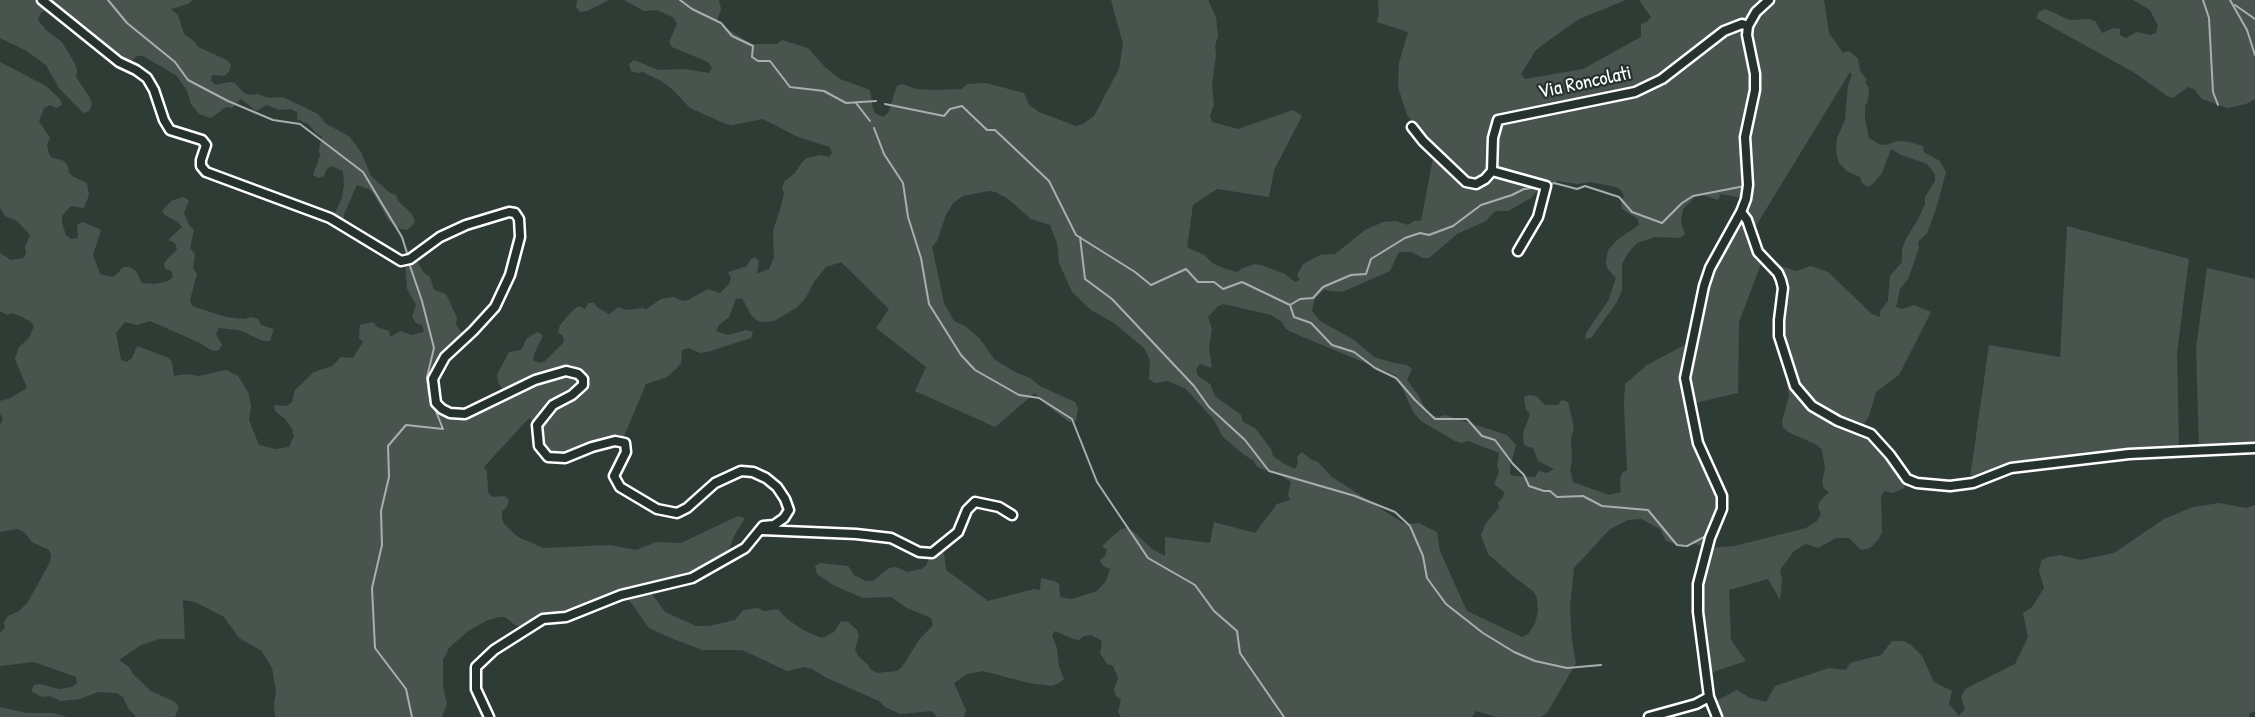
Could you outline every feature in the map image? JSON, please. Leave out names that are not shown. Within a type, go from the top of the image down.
[{"type":"street","points":[[42,0],[119,62],[147,78],[170,130],[202,140],[206,145],[201,160],[201,166],[206,172],[330,218],[401,261],[410,259],[440,237],[466,225],[509,212],[515,213],[519,219],[520,237],[510,275],[495,307],[445,357],[433,379],[436,403],[450,413],[465,414],[535,380],[566,371],[578,374],[583,379],[584,385],[572,395],[553,405],[537,425],[539,446],[548,457],[565,458],[615,441],[625,443],[626,452],[614,476],[620,487],[657,509],[677,513],[687,508],[715,483],[741,471],[753,472],[766,478],[777,487],[789,510],[784,518],[774,525],[763,525],[745,548],[692,578],[621,595],[566,617],[543,619],[494,650],[476,667],[476,689],[489,717]]},
{"type":"street","points":[[1717,717],[1709,697],[1698,612],[1698,584],[1706,549],[1722,509],[1722,496],[1698,443],[1685,378],[1704,286],[1710,268],[1741,212],[1748,185],[1745,137],[1755,90],[1755,74],[1748,45],[1748,26],[1756,12],[1769,0]]},
{"type":"street","name":"Via Roncolati","points":[[1492,171],[1493,138],[1498,120],[1635,92],[1662,79],[1724,31],[1742,24],[1748,26]]},
{"type":"street","points":[[1412,127],[1430,148],[1467,182],[1476,184],[1492,171],[1546,186],[1538,217],[1518,251]]},
{"type":"street","points":[[1741,212],[1758,252],[1778,273],[1781,280],[1783,288],[1779,336],[1795,386],[1812,406],[1838,421],[1871,434],[1907,479],[1917,483],[1950,486],[1973,483],[2011,468],[2129,454],[2255,448]]},
{"type":"street","points":[[758,530],[856,534],[891,538],[919,552],[932,553],[958,531],[967,510],[975,502],[999,507],[1012,515]]},
{"type":"street","points":[[1649,717],[1696,704],[1709,697]]},
{"type":"shaded area","points":[[0,0],[193,0],[188,4],[171,9],[178,15],[184,34],[198,47],[227,60],[231,65],[229,72],[224,76],[212,75],[211,81],[216,85],[235,83],[244,93],[250,95],[283,97],[318,114],[326,124],[349,136],[361,152],[371,176],[390,193],[396,195],[398,201],[412,214],[415,221],[407,230],[400,229],[389,221],[373,193],[357,185],[344,214],[343,225],[332,219],[342,198],[343,171],[331,166],[326,170],[324,176],[318,178],[313,175],[320,156],[322,137],[308,124],[297,119],[297,112],[291,109],[279,110],[267,105],[256,111],[241,99],[232,108],[226,107],[211,118],[199,114],[191,104],[187,91],[177,76],[143,56],[137,56],[127,65],[51,6],[40,14],[38,20],[46,30],[62,42],[75,64],[76,77],[92,105],[89,111],[83,113],[59,88],[46,65],[25,50],[0,38]]},
{"type":"shaded area","points":[[577,0],[609,0],[580,12],[576,7]]},
{"type":"shaded area","points":[[624,0],[719,0],[721,9],[717,21],[722,26],[752,44],[777,44],[782,40],[808,48],[825,67],[840,79],[870,90],[873,109],[876,114],[883,117],[888,113],[897,86],[903,84],[916,89],[936,90],[962,89],[967,84],[986,83],[1024,93],[1029,105],[1039,112],[1076,126],[1094,116],[1119,69],[1123,44],[1111,0],[1208,0],[1216,17],[1218,36],[1212,85],[1214,104],[1210,116],[1212,122],[1238,129],[1293,110],[1302,116],[1274,170],[1269,197],[1217,189],[1193,205],[1187,247],[1226,269],[1238,272],[1242,268],[1255,264],[1261,265],[1285,274],[1295,282],[1300,280],[1297,275],[1303,264],[1320,255],[1335,254],[1365,230],[1383,222],[1396,221],[1408,225],[1414,221],[1421,221],[1435,148],[1407,115],[1398,87],[1399,63],[1408,32],[1377,22],[1378,0],[1626,0],[1579,19],[1536,50],[1521,74],[1525,79],[1583,69],[1641,37],[1641,24],[1647,22],[1651,17],[1639,0],[1824,0],[1829,33],[1843,53],[1848,51],[1858,58],[1860,71],[1867,80],[1865,82],[1869,88],[1865,119],[1869,138],[1879,144],[1886,145],[1898,141],[1923,146],[1924,152],[1940,161],[1946,172],[1936,209],[1927,233],[1918,242],[1919,248],[1908,279],[1900,289],[1896,307],[1902,309],[1914,305],[1931,312],[1899,375],[1876,392],[1869,416],[1859,431],[1879,446],[1888,463],[1903,476],[1906,482],[1904,488],[1892,493],[1885,491],[1881,496],[1882,532],[1870,548],[1861,550],[1849,538],[1836,538],[1818,548],[1806,544],[1794,551],[1780,570],[1782,580],[1780,600],[1768,579],[1729,590],[1731,640],[1746,661],[1710,673],[1699,591],[1709,548],[1691,543],[1679,545],[1666,541],[1660,529],[1641,519],[1628,520],[1610,529],[1574,568],[1570,607],[1576,663],[1547,713],[1541,717],[1497,717],[1476,711],[1472,717],[1121,717],[1118,712],[1121,700],[1116,696],[1114,690],[1118,678],[1113,666],[1107,664],[1100,653],[1102,641],[1091,635],[1079,640],[1073,639],[1055,631],[1052,636],[1064,679],[1059,683],[1052,686],[1029,683],[983,671],[967,674],[954,683],[966,710],[964,717],[937,717],[932,711],[900,714],[885,707],[879,701],[812,669],[804,667],[787,671],[742,650],[702,650],[671,638],[649,628],[624,593],[524,627],[515,625],[505,617],[499,617],[468,631],[449,648],[443,660],[443,686],[447,704],[442,717],[275,717],[276,691],[272,668],[262,651],[239,638],[224,617],[195,602],[183,600],[185,639],[159,639],[141,645],[119,660],[129,667],[151,691],[175,702],[179,707],[175,717],[136,717],[128,708],[123,697],[117,693],[98,692],[80,699],[61,701],[49,696],[42,697],[31,691],[34,685],[40,684],[59,689],[72,687],[77,683],[76,677],[34,662],[0,666],[0,633],[5,628],[4,622],[8,616],[19,611],[28,602],[51,556],[49,550],[32,542],[24,532],[18,529],[0,532],[0,425],[3,418],[0,414],[0,401],[27,388],[15,359],[19,347],[29,338],[34,326],[30,321],[13,313],[7,315],[0,311],[0,253],[11,260],[24,258],[25,247],[30,235],[17,221],[5,216],[0,207],[0,62],[46,86],[60,99],[62,105],[56,108],[50,105],[44,108],[39,121],[50,138],[47,144],[48,151],[51,157],[64,161],[69,173],[87,183],[89,195],[84,208],[71,206],[62,216],[62,223],[66,235],[71,239],[78,238],[77,225],[83,222],[101,230],[93,255],[100,274],[113,277],[124,267],[130,267],[136,271],[142,283],[155,284],[168,281],[173,277],[171,271],[165,269],[164,263],[177,249],[175,243],[168,240],[182,227],[162,211],[171,201],[183,197],[189,200],[184,213],[194,230],[190,248],[195,254],[193,268],[197,274],[190,300],[192,306],[226,317],[245,319],[251,317],[258,319],[261,325],[274,329],[270,341],[263,341],[239,330],[219,328],[216,334],[222,345],[218,351],[211,350],[150,321],[137,325],[125,322],[116,333],[121,360],[127,362],[132,358],[137,346],[169,358],[174,376],[187,374],[199,376],[226,370],[238,376],[248,392],[251,406],[249,420],[259,445],[276,449],[289,447],[294,436],[285,419],[275,411],[274,405],[287,406],[292,402],[295,390],[314,372],[332,366],[341,357],[353,358],[363,342],[359,338],[360,325],[373,322],[377,327],[389,331],[390,337],[400,331],[412,335],[424,332],[422,325],[416,323],[412,317],[416,305],[407,289],[405,261],[415,258],[424,273],[430,277],[434,290],[446,294],[457,318],[456,324],[465,338],[435,376],[435,396],[452,416],[506,395],[498,382],[497,375],[509,352],[521,350],[527,338],[538,332],[543,336],[533,360],[539,363],[545,361],[564,342],[563,336],[558,332],[560,325],[579,306],[585,309],[588,303],[594,303],[609,314],[619,307],[625,310],[644,308],[645,310],[661,299],[674,297],[686,301],[708,289],[720,293],[729,284],[731,278],[728,272],[747,266],[755,257],[759,261],[757,274],[769,269],[774,257],[773,231],[781,206],[784,193],[782,187],[785,181],[807,158],[821,155],[829,157],[832,153],[830,147],[798,137],[763,119],[726,124],[690,108],[661,81],[643,72],[631,71],[629,64],[634,60],[658,70],[684,69],[709,73],[712,68],[708,62],[672,47],[669,42],[677,24],[674,18],[657,10],[644,11]],"holes":[[[1850,72],[1852,75],[1848,85],[1845,120],[1837,138],[1836,151],[1839,163],[1848,172],[1860,177],[1862,183],[1868,187],[1882,173],[1891,149],[1927,164],[1935,174],[1935,181],[1925,197],[1925,204],[1902,249],[1902,262],[1890,276],[1888,301],[1880,311],[1880,317],[1872,314],[1828,272],[1811,266],[1797,271],[1783,267],[1766,253],[1754,229]],[[1557,181],[1578,184],[1590,182],[1616,187],[1624,196],[1621,202],[1622,209],[1638,219],[1639,225],[1617,240],[1608,250],[1607,268],[1616,278],[1608,301],[1586,333],[1585,339],[1591,338],[1617,302],[1622,290],[1622,264],[1637,243],[1655,237],[1680,238],[1685,234],[1681,222],[1683,209],[1696,196],[1703,195],[1718,200],[1721,194],[1747,199],[1714,262],[1694,340],[1647,365],[1625,384],[1627,470],[1622,473],[1620,479],[1621,492],[1609,495],[1573,482],[1570,469],[1571,439],[1574,427],[1568,402],[1562,400],[1558,405],[1545,405],[1536,396],[1524,397],[1526,410],[1530,414],[1523,433],[1524,445],[1533,448],[1538,461],[1554,469],[1547,473],[1539,471],[1535,477],[1513,476],[1510,474],[1510,467],[1516,445],[1507,435],[1445,415],[1439,417],[1428,414],[1419,396],[1407,380],[1412,369],[1407,365],[1374,357],[1354,340],[1320,321],[1312,311],[1315,299],[1323,290],[1342,292],[1390,271],[1399,252],[1411,252],[1423,258],[1429,258],[1457,234],[1486,221],[1495,211],[1508,211],[1531,198],[1535,193]],[[995,192],[1007,198],[1031,219],[1050,225],[1057,243],[1059,263],[1072,292],[1091,310],[1114,323],[1144,348],[1150,360],[1149,379],[1155,383],[1168,381],[1186,389],[1214,420],[1223,437],[1254,461],[1257,467],[1280,475],[1291,482],[1288,494],[1290,500],[1277,504],[1255,533],[1214,522],[1210,543],[1165,537],[1165,556],[1152,549],[1133,531],[1127,528],[1121,529],[1102,546],[1107,550],[1105,556],[1100,560],[1103,566],[1110,569],[1106,581],[1097,591],[1072,599],[1060,597],[1059,584],[1041,578],[1040,590],[1034,589],[988,601],[946,570],[944,553],[931,554],[926,566],[921,569],[908,572],[896,567],[889,568],[873,581],[866,581],[854,575],[848,566],[820,563],[815,566],[817,574],[833,585],[863,598],[891,597],[907,608],[931,618],[933,625],[919,640],[902,667],[897,671],[877,673],[858,656],[855,649],[859,637],[857,630],[848,622],[841,621],[834,632],[822,638],[803,630],[787,619],[778,609],[743,610],[735,620],[709,626],[696,626],[665,612],[650,591],[702,573],[716,558],[727,555],[734,536],[745,518],[738,516],[681,543],[656,542],[636,550],[610,545],[543,548],[518,537],[504,524],[502,511],[507,507],[509,500],[505,496],[492,497],[488,492],[487,472],[484,467],[529,418],[540,428],[542,452],[567,455],[622,441],[646,384],[667,377],[677,368],[681,363],[682,350],[688,348],[700,353],[707,352],[751,338],[753,332],[746,330],[728,335],[716,331],[719,325],[729,317],[736,299],[742,298],[755,319],[761,322],[774,321],[796,308],[805,299],[814,282],[826,267],[841,262],[889,309],[876,328],[926,367],[915,391],[995,427],[1035,393],[1069,422],[1076,421],[1078,408],[1075,402],[1040,386],[1030,378],[995,360],[980,339],[965,326],[954,321],[944,303],[932,247],[937,241],[953,203],[963,196]],[[1761,264],[1777,278],[1776,316],[1789,396],[1782,421],[1783,427],[1822,450],[1825,469],[1822,482],[1824,489],[1829,492],[1820,501],[1818,507],[1821,514],[1817,521],[1806,528],[1734,546],[1709,548],[1723,497],[1698,446],[1691,404],[1738,393],[1739,322]],[[1224,304],[1271,315],[1291,332],[1397,376],[1413,412],[1421,421],[1455,441],[1461,443],[1468,441],[1499,453],[1497,466],[1499,472],[1494,484],[1504,492],[1503,498],[1498,502],[1499,508],[1486,523],[1481,535],[1488,554],[1534,592],[1537,598],[1538,611],[1535,624],[1528,634],[1522,637],[1467,611],[1440,551],[1437,532],[1419,523],[1406,524],[1400,521],[1332,477],[1318,462],[1302,452],[1297,457],[1298,463],[1295,469],[1273,456],[1271,449],[1255,428],[1243,422],[1241,415],[1215,396],[1210,384],[1198,376],[1196,370],[1200,364],[1212,368],[1209,348],[1212,329],[1208,317],[1218,306]]]},
{"type":"shaded area","points":[[2133,0],[2255,0],[2255,99],[2246,104],[2228,108],[2202,99],[2194,89],[2188,87],[2173,98],[2167,96],[2135,73],[2036,18],[2039,12],[2045,9],[2070,20],[2090,19],[2096,22],[2102,33],[2114,28],[2120,29],[2120,35],[2126,38],[2137,32],[2150,35],[2156,33],[2158,26],[2150,10]]},
{"type":"shaded area","points":[[2067,226],[2189,259],[2177,353],[2179,449],[2097,453],[2029,467],[1969,485],[1989,345],[2060,357]]},
{"type":"shaded area","points":[[2207,268],[2255,279],[2255,445],[2199,449],[2196,348]]},
{"type":"shaded area","points":[[2219,503],[2246,508],[2255,505],[2255,711],[2249,714],[2249,717],[1718,717],[1710,704],[1737,690],[1750,698],[1766,702],[1775,686],[1829,668],[1846,670],[1850,663],[1881,655],[1892,641],[1903,641],[1911,645],[1922,656],[1934,682],[1952,691],[1949,704],[1959,716],[1965,709],[1961,697],[1965,689],[2015,664],[2028,637],[2023,613],[2032,607],[2044,588],[2039,571],[2041,561],[2060,555],[2080,560],[2114,553],[2164,519],[2193,507]]},
{"type":"shaded area","points":[[0,707],[27,713],[53,713],[67,717],[0,717]]},
{"type":"waterway","points":[[108,0],[127,23],[175,62],[188,80],[228,101],[273,120],[300,124],[363,172],[402,237],[407,253]]},
{"type":"waterway","points":[[680,0],[692,9],[721,23],[732,36],[753,46],[752,57],[758,61],[770,61],[790,87],[824,91],[846,103],[876,101]]},
{"type":"waterway","points":[[2203,0],[2209,18],[2213,92],[2218,105]]},
{"type":"waterway","points":[[2230,0],[2247,30],[2255,55]]},
{"type":"waterway","points":[[2235,5],[2255,19]]},
{"type":"waterway","points":[[856,103],[870,121]]},
{"type":"waterway","points":[[885,104],[944,116],[950,109],[962,106],[987,130],[995,130],[1049,181],[1076,235],[1135,272],[1151,285],[1186,269],[1198,282],[1214,282],[1223,289],[1242,282],[1290,305],[1294,317],[1311,323],[1332,345],[1354,352],[1375,368],[1396,378],[1435,419],[1467,419],[1482,436],[1495,440],[1524,475],[1529,486],[1550,491],[1557,497],[1583,496],[1602,506],[1648,510],[1677,545],[1687,546],[1706,536]]},
{"type":"waterway","points":[[874,128],[884,154],[903,183],[908,217],[921,258],[929,304],[961,355],[975,370],[1019,395],[1039,398],[1072,419],[1097,482],[1148,558],[1195,585],[1214,611],[1237,631],[1240,653],[1284,717]]},
{"type":"waterway","points":[[1547,186],[1554,183],[1577,189],[1585,186],[1619,197],[1632,212],[1662,223],[1682,203],[1693,196],[1745,186]]},
{"type":"waterway","points":[[1290,305],[1300,299],[1313,298],[1323,287],[1351,275],[1366,274],[1371,259],[1405,238],[1420,233],[1429,235],[1453,226],[1481,205],[1524,189],[1539,187]]},
{"type":"waterway","points":[[1080,237],[1085,279],[1112,299],[1194,386],[1209,407],[1245,440],[1269,471],[1355,496],[1395,512],[1410,526],[1423,556],[1427,578],[1446,604],[1483,633],[1514,652],[1535,661],[1567,668],[1601,665]]},
{"type":"waterway","points":[[410,266],[434,348],[427,377],[429,394],[443,429],[406,425],[388,446],[389,477],[381,511],[382,545],[372,588],[375,648],[406,689],[412,717]]}]
